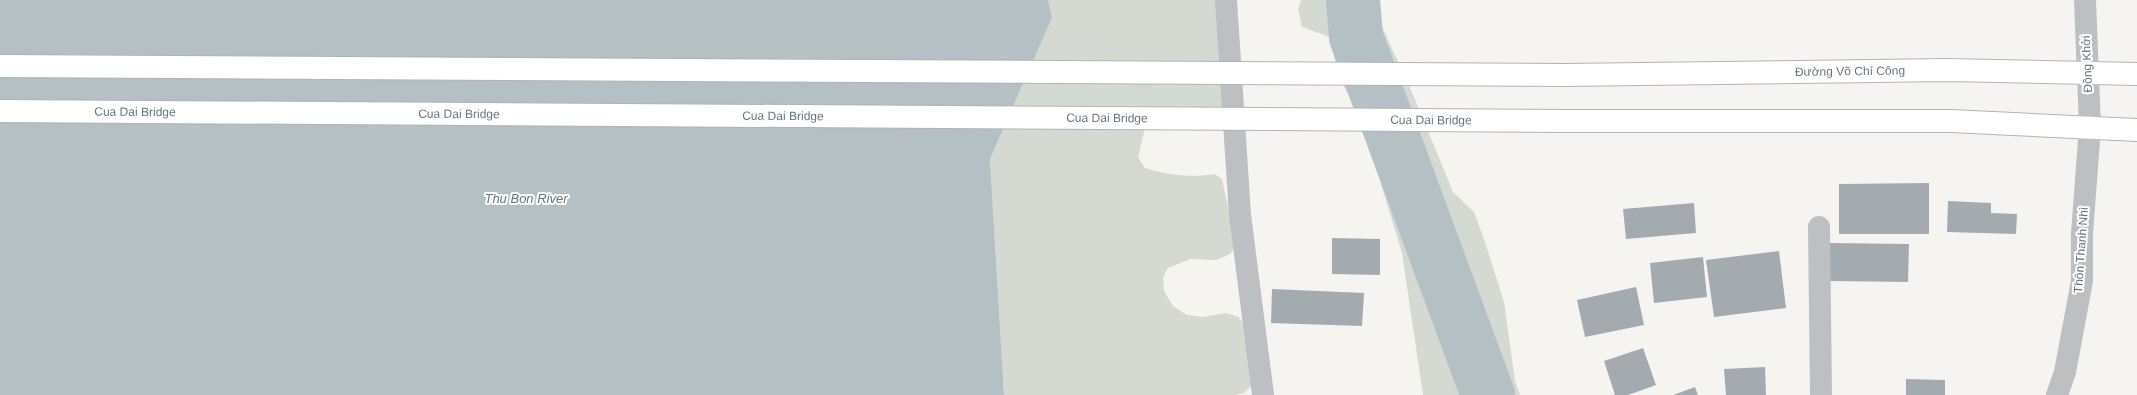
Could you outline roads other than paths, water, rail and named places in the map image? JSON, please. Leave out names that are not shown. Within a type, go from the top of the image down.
[{"type":"main road","name":"Đường Võ Chí Công","points":[[0,66],[1564,76],[1947,70],[2137,74]]},
{"type":"main road","name":"Cua Dai Bridge","points":[[0,111],[1566,121],[1951,121],[2090,127]]},
{"type":"main road","points":[[2090,127],[2137,130]]},
{"type":"street","points":[[1226,0],[1240,215],[1263,395]]},
{"type":"street","name":"Đồng Khởi","points":[[2085,0],[2090,127]]},
{"type":"street","name":"Thôn Thanh Nhì","points":[[2057,395],[2065,372],[2082,281],[2082,233],[2090,127]]},
{"type":"street","points":[[1819,226],[1821,395]]},
{"type":"water","name":"Thu Bon River","points":[[0,0],[1048,0],[1052,18],[990,159],[1004,395],[0,395]]},
{"type":"waterway","points":[[1353,0],[1356,37],[1488,395]]}]
